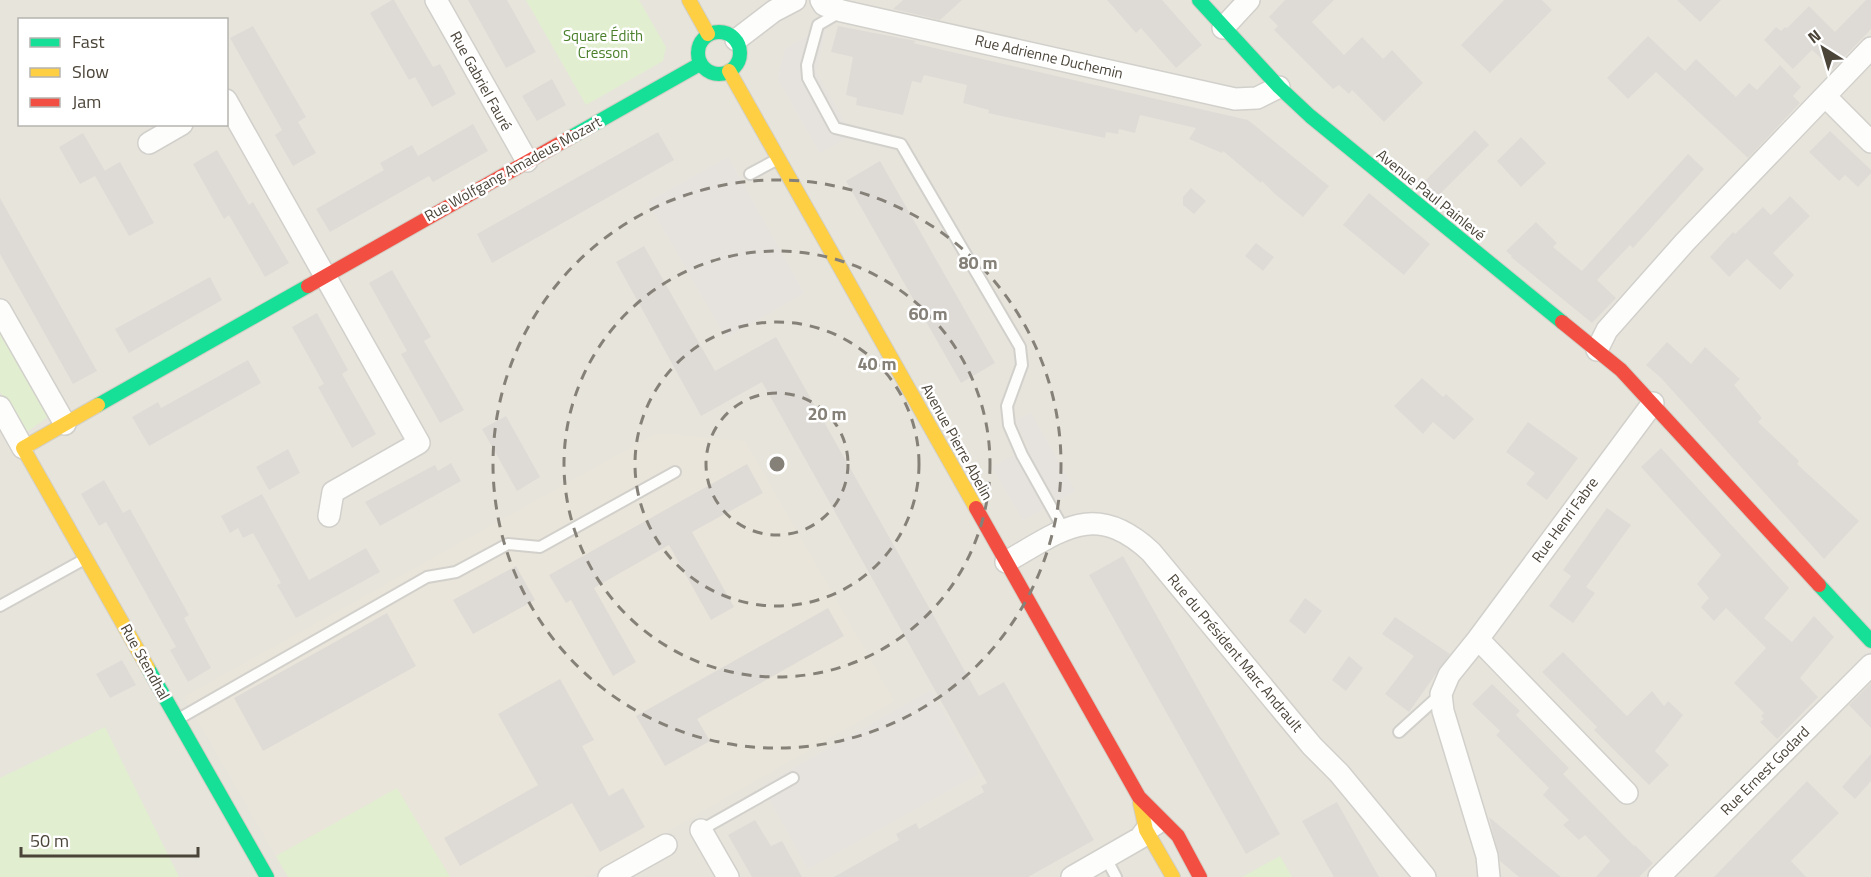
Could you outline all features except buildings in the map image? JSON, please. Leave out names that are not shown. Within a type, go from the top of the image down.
[{"type":"street","name":"Rue Gabriel Fauré","points":[[436,0],[527,161]]},
{"type":"street","points":[[689,0],[708,34]]},
{"type":"street","points":[[736,40],[774,11],[795,0]]},
{"type":"street","name":"Rue Adrienne Duchemin","points":[[821,0],[824,4],[842,11],[1235,99],[1257,98],[1279,87]]},
{"type":"street","name":"Avenue Paul Painlevé","points":[[1199,0],[1223,28],[1310,117],[1621,370],[1871,641]]},
{"type":"street","points":[[1223,28],[1249,0]]},
{"type":"street","points":[[726,33],[736,40],[740,54],[738,61],[729,71],[723,74],[710,72],[700,64],[697,51],[703,38],[708,34],[726,33]]},
{"type":"street","points":[[1597,350],[1607,330],[1685,242],[1871,48]]},
{"type":"street","name":"Rue Wolfgang Amadeus Mozart","points":[[65,424],[700,64]]},
{"type":"street","name":"Avenue Pierre Abelin","points":[[729,71],[1139,797],[1154,826],[1173,877]]},
{"type":"street","points":[[1825,96],[1871,142]]},
{"type":"street","points":[[228,104],[419,443],[333,492],[329,516]]},
{"type":"street","points":[[149,143],[179,126]]},
{"type":"street","points":[[0,310],[65,424],[23,448]]},
{"type":"street","name":"Rue Henri Fabre","points":[[1441,694],[1449,675],[1653,403]]},
{"type":"street","name":"Rue Stendhal","points":[[0,407],[267,877]]},
{"type":"street","name":"Rue du Président Marc Andrault","points":[[1006,562],[1064,530],[1082,524],[1101,523],[1119,528],[1136,538],[1151,552],[1312,746],[1339,773],[1425,877]]},
{"type":"street","points":[[1478,639],[1627,793]]},
{"type":"street","name":"Rue Ernest Godard","points":[[1659,877],[1871,665]]},
{"type":"street","points":[[1441,694],[1443,711],[1486,856],[1488,877]]},
{"type":"street","points":[[1072,877],[1140,838],[1154,826]]},
{"type":"street","name":"Avenue Pierre Abelin","points":[[1154,826],[1178,836],[1200,877]]},
{"type":"street","points":[[701,830],[728,877]]},
{"type":"street","points":[[609,877],[666,845]]},
{"type":"lane","points":[[842,11],[818,25],[807,65],[808,78],[835,128],[902,144],[1020,347],[1022,365],[1007,406],[1009,425],[1022,455],[1064,530]]},
{"type":"lane","points":[[750,174],[779,158]]},
{"type":"lane","points":[[177,720],[427,577],[456,572],[508,544],[540,547],[675,472]]},
{"type":"lane","points":[[0,606],[86,558]]},
{"type":"lane","points":[[1399,732],[1441,694]]},
{"type":"lane","points":[[701,830],[793,778]]},
{"type":"lane","points":[[1106,858],[1116,877]]},
{"type":"shaded area","points":[[0,0],[1871,0],[1871,877],[0,877]]},
{"type":"shaded area","points":[[827,25],[816,71],[852,135],[820,153],[778,79],[785,49]]},
{"type":"shaded area","points":[[728,157],[804,293],[726,338],[648,202]]},
{"type":"shaded area","points":[[1031,413],[1075,491],[1023,520],[992,467],[1029,447],[1015,421]]},
{"type":"shaded area","points":[[657,433],[745,441],[894,701],[588,877],[450,877],[397,788],[276,856],[184,697]]},
{"type":"shaded area","points":[[931,690],[978,774],[808,869],[762,786]]},
{"type":"green space","name":"Square Édith Cresson","points":[[526,0],[639,0],[666,47],[663,61],[586,105]]},
{"type":"green space","points":[[0,328],[49,416],[27,432],[20,427],[0,392]]},
{"type":"green space","points":[[105,727],[179,877],[0,877],[0,778]]},
{"type":"green space","points":[[397,788],[450,877],[288,877],[276,856]]},
{"type":"green space","points":[[1280,856],[1292,877],[1242,877]]},
{"type":"traffic: fast","points":[[1199,0],[1279,87],[1310,116],[1562,322]]},
{"type":"traffic: fast","points":[[719,32],[727,33],[734,38],[739,45],[740,53],[739,61],[734,68],[727,73],[719,74],[711,73],[704,68],[699,61],[698,53],[699,45],[704,38],[711,33],[719,32]]},
{"type":"traffic: fast","points":[[571,137],[700,64]]},
{"type":"traffic: fast","points":[[98,405],[308,286]]},
{"type":"traffic: fast","points":[[1819,585],[1871,641]]},
{"type":"traffic: fast","points":[[148,668],[267,877]]},
{"type":"traffic: slow","points":[[689,0],[708,34]]},
{"type":"traffic: slow","points":[[729,71],[976,508]]},
{"type":"traffic: slow","points":[[98,405],[23,448],[148,668]]},
{"type":"traffic: slow","points":[[1140,803],[1146,830],[1173,877]]},
{"type":"traffic: jam","points":[[308,286],[571,137]]},
{"type":"traffic: jam","points":[[1562,322],[1621,370],[1819,585]]},
{"type":"traffic: jam","points":[[976,508],[1139,797],[1178,836],[1200,877]]}]
